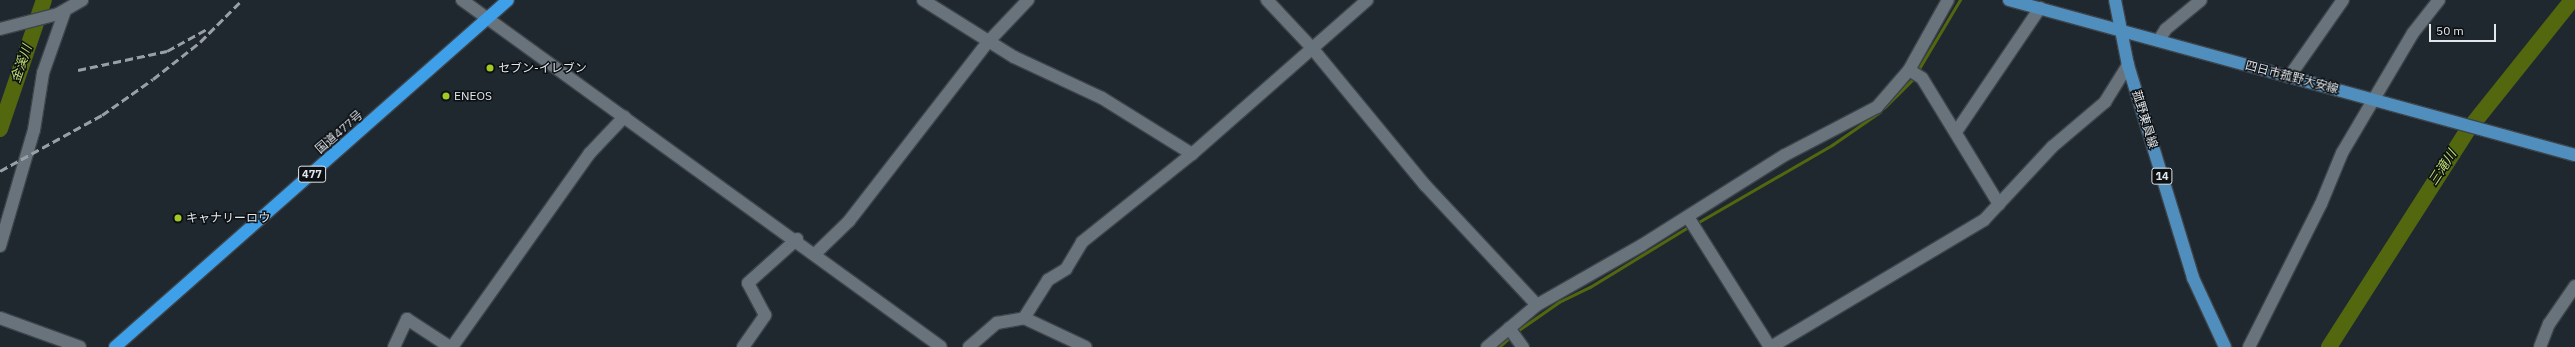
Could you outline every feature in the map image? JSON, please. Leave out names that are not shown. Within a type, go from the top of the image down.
[{"type":"highway","name":"国道477号","points":[[115,347],[508,0]]},
{"type":"main road","name":"四日市菰野大安線","points":[[2009,0],[2290,77],[2375,98],[2575,155]]},
{"type":"main road","name":"菰野東員線","points":[[2115,0],[2128,65],[2193,278],[2225,347]]},
{"type":"street","points":[[3,28],[62,12],[82,0]]},
{"type":"street","points":[[462,0],[797,239],[941,347]]},
{"type":"street","points":[[923,0],[988,42],[1102,98],[1192,154]]},
{"type":"street","points":[[816,253],[849,221],[988,42],[1028,0]]},
{"type":"street","points":[[1267,0],[1312,48],[1425,185],[1537,304]]},
{"type":"street","points":[[1024,318],[1048,280],[1066,268],[1082,242],[1192,154],[1367,0]]},
{"type":"street","points":[[1487,347],[1515,336],[1537,304],[1692,222],[1785,155],[1876,106],[1910,70],[1948,0]]},
{"type":"street","points":[[2159,40],[2166,28],[2201,0]]},
{"type":"street","points":[[2290,77],[2343,0]]},
{"type":"street","points":[[2249,347],[2321,204],[2342,153],[2414,33],[2439,0]]},
{"type":"street","points":[[1956,132],[2040,8]]},
{"type":"street","points":[[0,246],[32,136],[43,73],[62,12]]},
{"type":"street","points":[[1692,222],[1770,347],[1970,229],[1999,204],[2052,147],[2105,102],[2128,65]]},
{"type":"street","points":[[1910,70],[1922,78],[1999,204]]},
{"type":"street","points":[[394,347],[407,319],[451,347],[590,153],[624,117]]},
{"type":"street","points":[[743,347],[764,315],[748,283],[797,239]]},
{"type":"street","points":[[2540,347],[2549,324],[2575,286]]},
{"type":"street","points":[[0,318],[80,347]]},
{"type":"street","points":[[969,347],[997,323],[1024,318],[1086,347]]},
{"type":"waterway","name":"金溪川","points":[[0,129],[44,0]]},
{"type":"waterway","points":[[1917,72],[1960,0]]},
{"type":"waterway","name":"三滝川","points":[[2329,347],[2468,130],[2572,0]]},
{"type":"waterway","points":[[1884,108],[1914,78]]},
{"type":"waterway","points":[[1697,223],[1832,145],[1880,112]]},
{"type":"waterway","points":[[1516,332],[1559,302],[1590,287],[1690,226]]},
{"type":"waterway","points":[[1499,347],[1510,337]]},
{"type":"railway","points":[[0,171],[102,115],[153,79],[200,42],[242,0]]},
{"type":"railway","points":[[78,70],[167,51],[207,29]]},
{"type":"place","name":"セブン-イレブン","points":[[490,68]]},
{"type":"place","name":"ENEOS","points":[[446,96]]},
{"type":"place","name":"キャナリーロウ","points":[[178,218]]}]
